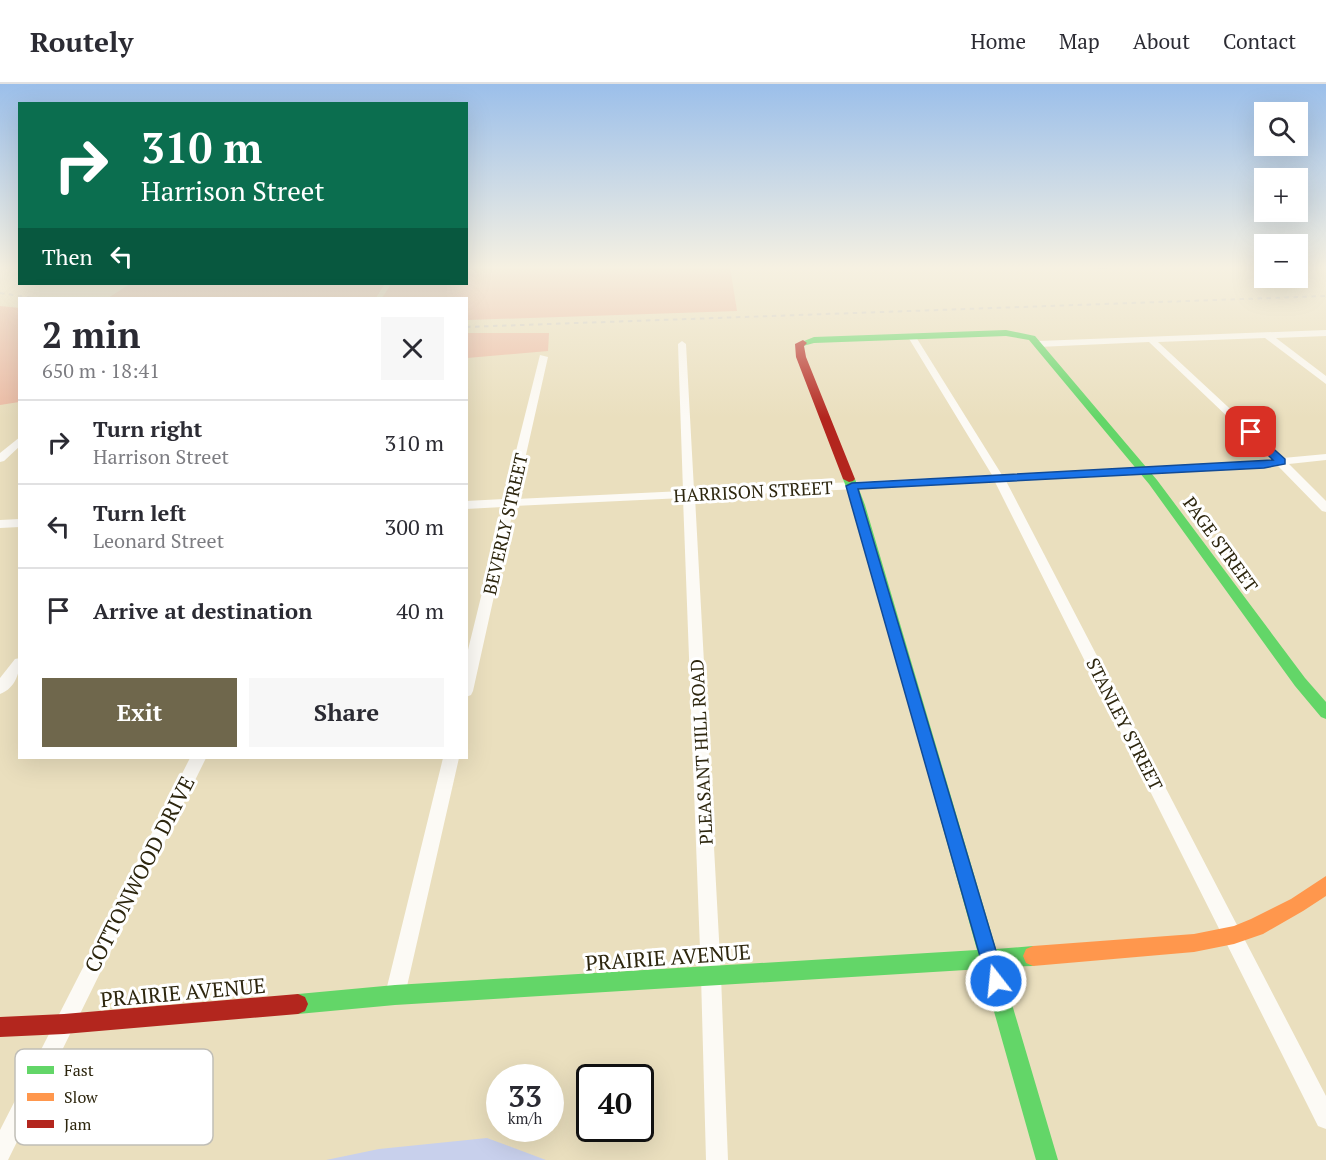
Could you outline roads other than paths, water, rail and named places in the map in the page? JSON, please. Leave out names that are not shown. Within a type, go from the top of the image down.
[{"type":"street","points":[[1047,1160],[852,486],[801,357],[799,344],[814,340],[1020,334],[1038,344],[1326,333]]},
{"type":"street","points":[[1266,335],[1326,381]]},
{"type":"street","name":"STANLEY STREET","points":[[912,337],[999,478],[1326,1118]]},
{"type":"street","points":[[1150,339],[1281,461],[1326,508]]},
{"type":"street","name":"PLEASANT HILL ROAD","points":[[682,344],[711,976],[717,1160]]},
{"type":"street","name":"PAGE STREET","points":[[1038,344],[1144,471],[1300,682],[1326,713]]},
{"type":"street","name":"BEVERLY STREET","points":[[468,683],[543,357]]},
{"type":"street","points":[[0,459],[18,442]]},
{"type":"street","name":"HARRISON STREET","points":[[468,505],[1264,465],[1326,457]]},
{"type":"street","points":[[0,524],[18,523]]},
{"type":"street","points":[[0,688],[18,666]]},
{"type":"street","name":"COTTONWOOD DRIVE","points":[[52,1049],[197,759]]},
{"type":"street","points":[[395,995],[451,759]]},
{"type":"street","name":"PRAIRIE AVENUE","points":[[0,1027],[64,1024],[395,995],[989,959],[1194,943],[1234,935],[1273,919],[1326,885]]},
{"type":"street","name":"COTTONWOOD DRIVE","points":[[0,1152],[15,1122]]},
{"type":"water","points":[[486,1138],[486,1142],[498,1142],[546,1160],[326,1160],[379,1149]]},
{"type":"railway","points":[[468,327],[738,317]]}]
